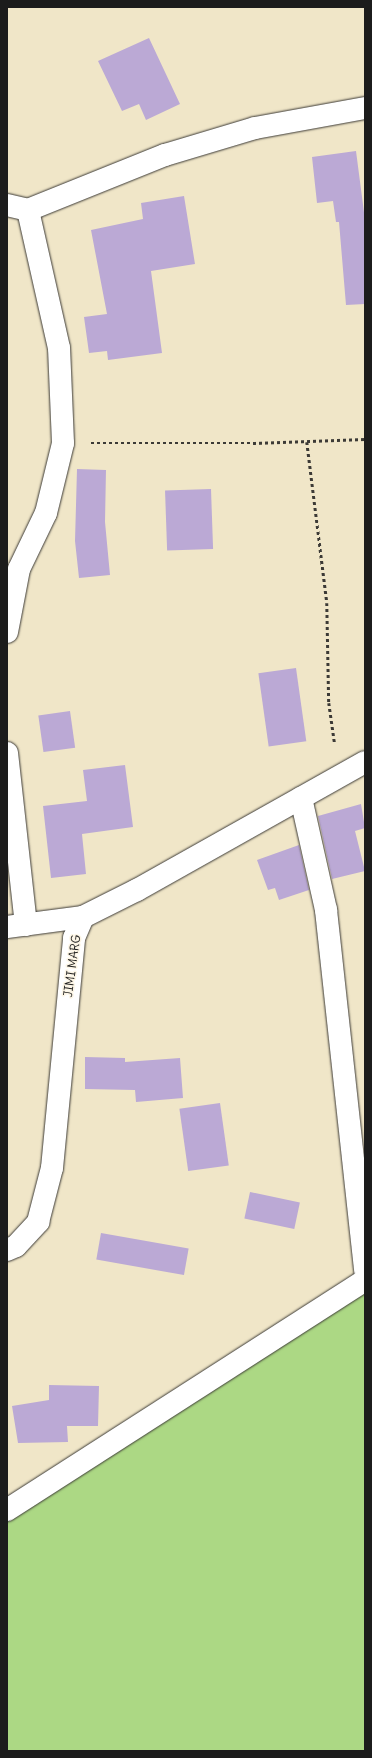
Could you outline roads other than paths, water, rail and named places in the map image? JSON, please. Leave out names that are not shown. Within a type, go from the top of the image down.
[{"type":"street","points":[[7,205],[28,210],[165,155],[255,128],[365,108]]},
{"type":"street","points":[[7,632],[19,569],[46,513],[63,443],[59,348],[28,210]]},
{"type":"street","points":[[7,753],[16,926],[83,917],[137,890],[365,762]]},
{"type":"street","points":[[301,798],[326,910],[365,1270]]},
{"type":"street","name":"JIMI MARG","points":[[7,1250],[16,1246],[38,1222],[52,1168],[74,938],[83,917]]},
{"type":"street","points":[[7,1510],[365,1280]]}]
